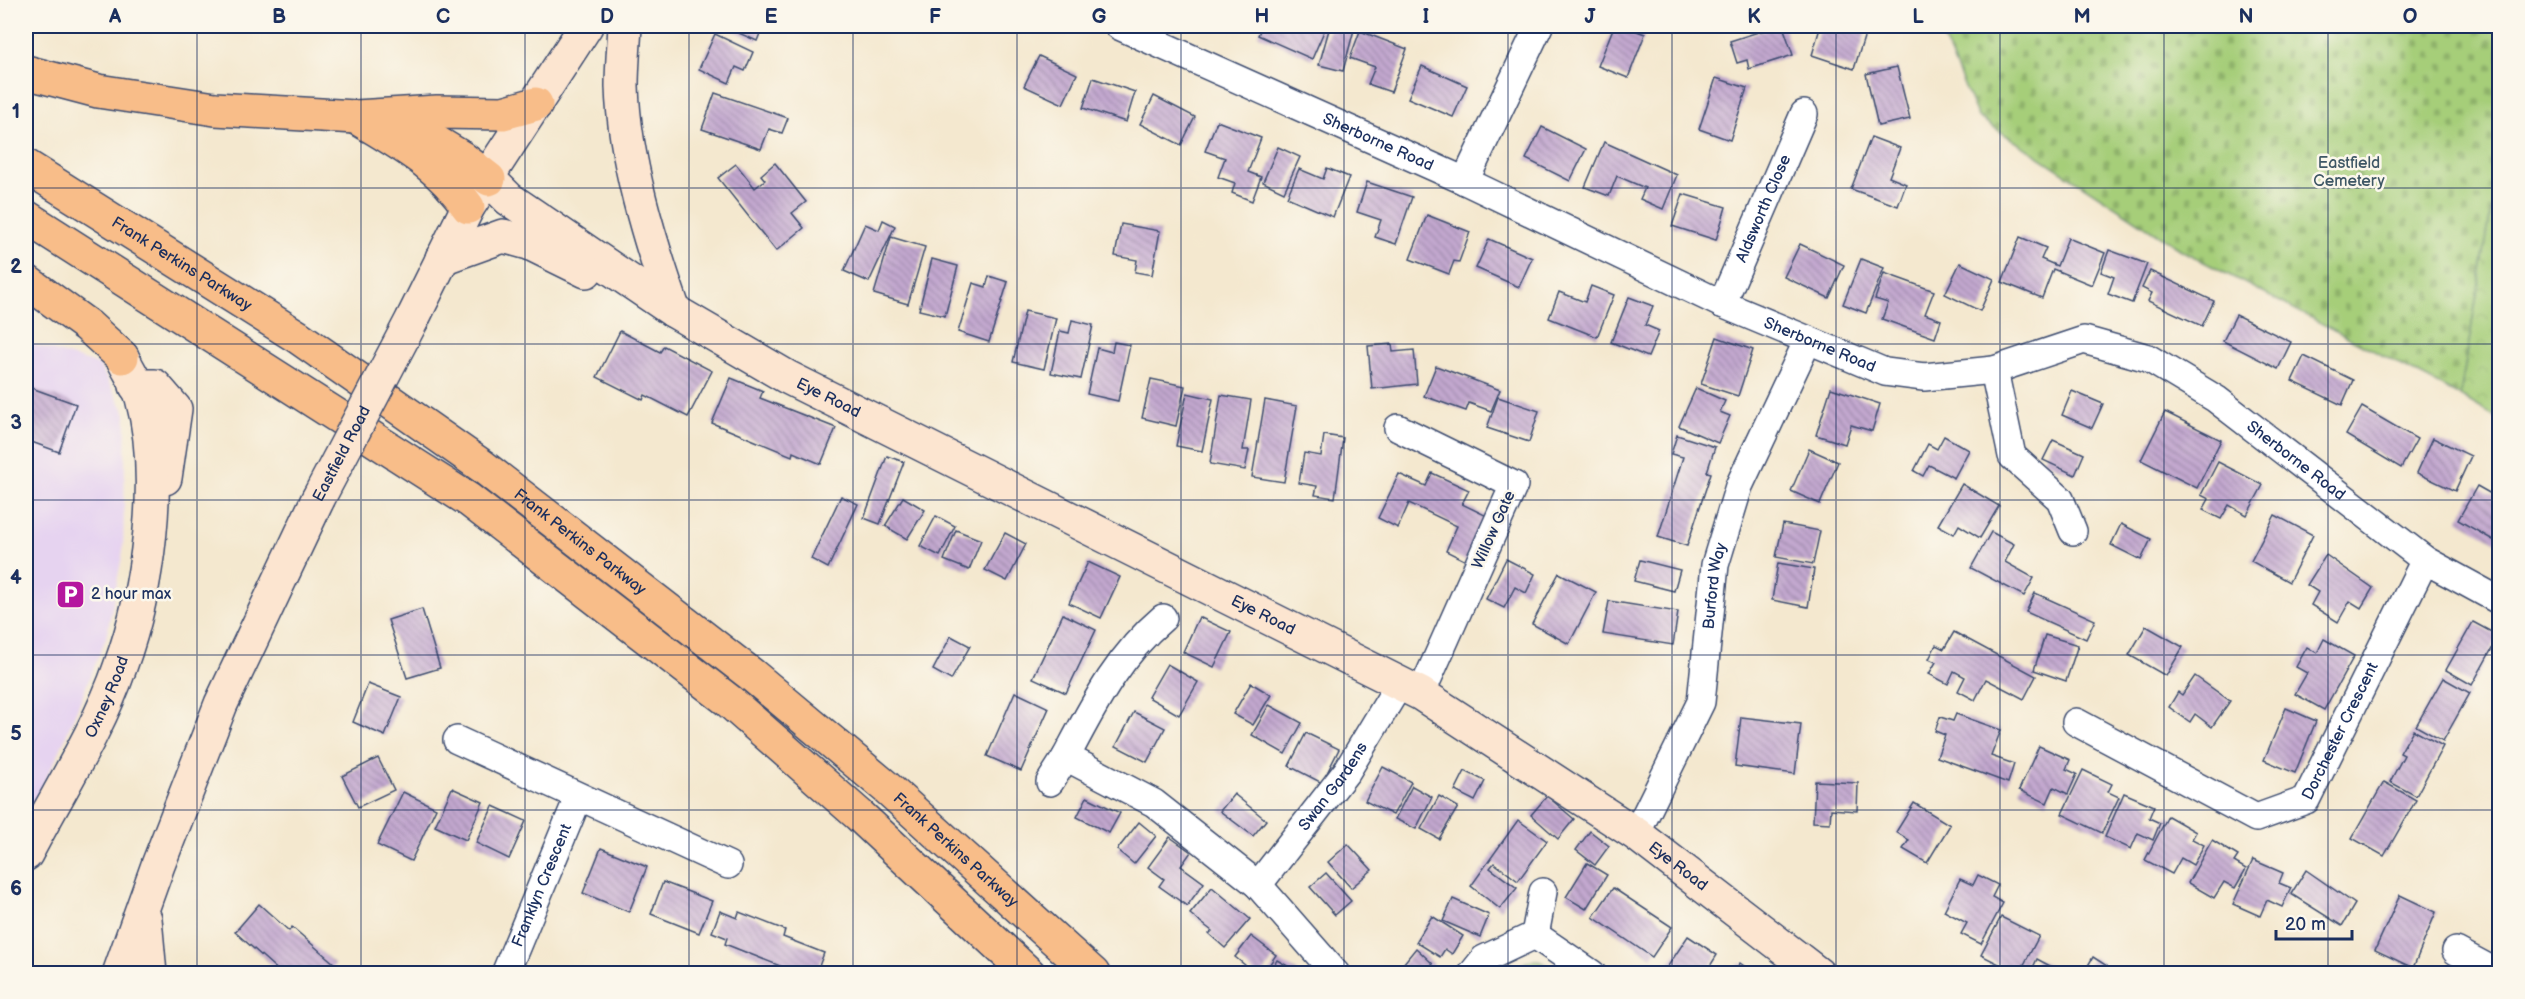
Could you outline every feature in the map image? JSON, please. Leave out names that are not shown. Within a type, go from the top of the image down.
[{"type":"highway","points":[[26,72],[98,91],[216,109],[391,117],[437,112],[503,113],[536,104]]},
{"type":"highway","points":[[356,117],[433,166],[447,178],[468,207]]},
{"type":"highway","points":[[391,117],[462,158],[489,179]]},
{"type":"highway","name":"Frank Perkins Parkway","points":[[26,166],[298,337],[482,466],[752,675],[878,779],[1093,974]]},
{"type":"highway","name":"Frank Perkins Parkway","points":[[26,217],[469,500],[729,701],[859,815],[1029,974]]},
{"type":"highway","points":[[26,281],[88,326],[129,371]]},
{"type":"street","name":"Eastfield Road","points":[[119,974],[221,704],[318,500],[468,207],[489,179],[586,26]]},
{"type":"street","points":[[625,26],[622,85],[627,131],[641,201],[674,311]]},
{"type":"street","name":"Sherborne Road","points":[[1119,26],[1465,181],[1722,304],[1885,372],[1924,377],[1994,370],[2084,340],[2148,358],[2216,399],[2425,560],[2499,601]]},
{"type":"street","points":[[1465,181],[1539,26]]},
{"type":"street","name":"Aldsworth Close","points":[[1722,304],[1804,114]]},
{"type":"street","name":"Eye Road","points":[[489,179],[509,199],[674,311],[787,377],[1411,689],[1636,834],[1818,974]]},
{"type":"street","name":"Eye Road","points":[[442,258],[503,236],[529,243],[581,268],[647,306],[674,311]]},
{"type":"street","name":"Burford Way","points":[[1636,834],[1701,702],[1715,565],[1739,486],[1808,340]]},
{"type":"street","points":[[1994,370],[2012,456],[2060,499],[2073,531]]},
{"type":"street","name":"Oxney Road","points":[[26,854],[103,706],[120,668],[136,612],[151,526],[169,462],[176,409],[155,386],[129,371]]},
{"type":"street","name":"Willow Gate","points":[[1398,428],[1514,485],[1411,689]]},
{"type":"street","name":"Dorchester Crescent","points":[[2076,722],[2256,818],[2306,800],[2425,560]]},
{"type":"street","points":[[1050,782],[1066,758],[1102,691],[1130,651],[1163,618]]},
{"type":"street","name":"Swan Gardens","points":[[1258,885],[1411,689]]},
{"type":"street","points":[[457,740],[578,798],[728,865]]},
{"type":"street","points":[[1066,758],[1154,803],[1258,885],[1336,974]]},
{"type":"street","name":"Franklyn Crescent","points":[[505,974],[578,798]]},
{"type":"street","points":[[1535,935],[1543,892]]},
{"type":"street","name":"Eastfield Road","points":[[145,905],[150,974]]},
{"type":"street","points":[[1472,974],[1484,959],[1535,935]]},
{"type":"street","points":[[1535,935],[1592,974]]},
{"type":"street","points":[[2456,951],[2499,974]]},
{"type":"shaded area","name":"2 hour max","points":[[26,342],[99,365],[126,414],[123,551],[106,638],[59,753],[26,816]]},
{"type":"green space","name":"Eastfield Cemetery","points":[[1938,26],[2499,26],[2499,164],[2460,396],[2183,251],[1978,117]]},
{"type":"green space","points":[[2499,164],[2499,419],[2460,396]]},
{"type":"green space","points":[[1531,960],[1539,960],[1560,973],[1504,973]]},
{"type":"building","points":[[723,26],[763,26],[757,41]]},
{"type":"building","points":[[1262,26],[1317,26],[1325,29],[1312,59],[1258,35]]},
{"type":"building","points":[[1330,26],[1355,26],[1343,71],[1319,65]]},
{"type":"building","points":[[1614,26],[1623,26],[1645,34],[1628,78],[1598,66]]},
{"type":"building","points":[[1783,26],[1793,55],[1749,69],[1747,60],[1737,63],[1730,41]]},
{"type":"building","points":[[1814,26],[1849,26],[1866,31],[1854,69],[1812,55],[1820,28]]},
{"type":"building","points":[[1360,31],[1407,49],[1391,92],[1368,84],[1375,67],[1350,58]]},
{"type":"building","points":[[715,34],[753,52],[745,71],[736,67],[729,83],[699,69]]},
{"type":"building","points":[[1039,56],[1077,74],[1063,104],[1024,86]]},
{"type":"building","points":[[1422,66],[1467,86],[1453,117],[1408,98]]},
{"type":"building","points":[[1897,67],[1910,119],[1878,126],[1866,74]]},
{"type":"building","points":[[1093,78],[1135,92],[1126,122],[1083,108]]},
{"type":"building","points":[[1716,78],[1747,88],[1730,140],[1699,129]]},
{"type":"building","points":[[715,93],[788,118],[782,133],[769,129],[761,149],[702,129]]},
{"type":"building","points":[[1154,96],[1195,117],[1181,145],[1140,124]]},
{"type":"building","points":[[1217,121],[1261,138],[1248,172],[1261,177],[1252,201],[1232,193],[1235,183],[1218,177],[1225,158],[1205,151]]},
{"type":"building","points":[[1542,127],[1586,149],[1570,181],[1526,159]]},
{"type":"building","points":[[1871,137],[1900,148],[1889,177],[1906,184],[1898,206],[1851,189]]},
{"type":"building","points":[[1604,142],[1677,175],[1663,209],[1640,199],[1645,188],[1617,176],[1609,196],[1585,187]]},
{"type":"building","points":[[1278,147],[1300,157],[1284,192],[1263,182]]},
{"type":"building","points":[[775,163],[806,202],[792,213],[804,228],[776,251],[718,178],[736,164],[755,188],[765,180],[761,175]]},
{"type":"building","points":[[1327,168],[1349,177],[1333,217],[1287,197],[1299,169],[1323,179]]},
{"type":"building","points":[[1367,182],[1412,197],[1396,244],[1375,237],[1381,220],[1357,212]]},
{"type":"building","points":[[1683,194],[1726,207],[1716,240],[1672,226]]},
{"type":"building","points":[[1427,215],[1470,232],[1459,262],[1454,261],[1449,274],[1410,259]]},
{"type":"building","points":[[883,220],[895,226],[869,282],[844,271],[865,224],[879,230]]},
{"type":"building","points":[[1121,224],[1160,231],[1152,275],[1135,272],[1137,260],[1115,256]]},
{"type":"building","points":[[891,237],[925,247],[908,304],[874,294]]},
{"type":"building","points":[[2020,237],[2046,248],[2041,259],[2057,266],[2068,238],[2105,253],[2092,285],[2053,269],[2042,298],[2002,282]]},
{"type":"building","points":[[1489,239],[1532,258],[1519,287],[1476,268]]},
{"type":"building","points":[[1800,244],[1844,265],[1829,298],[1784,277]]},
{"type":"building","points":[[2109,250],[2147,264],[2132,303],[2108,294],[2114,277],[2101,272]]},
{"type":"building","points":[[932,259],[958,266],[945,316],[919,310]]},
{"type":"building","points":[[1861,259],[1884,268],[1866,313],[1843,304]]},
{"type":"building","points":[[1960,263],[1994,279],[1980,311],[1945,294]]},
{"type":"building","points":[[2150,271],[2214,301],[2202,326],[2148,301],[2152,293],[2142,288]]},
{"type":"building","points":[[1884,273],[1934,291],[1925,314],[1941,320],[1935,338],[1882,319],[1888,303],[1875,299]]},
{"type":"building","points":[[989,276],[1008,282],[989,342],[958,332],[973,283],[986,287]]},
{"type":"building","points":[[1591,286],[1614,295],[1597,337],[1549,318],[1559,292],[1585,302]]},
{"type":"building","points":[[1629,297],[1653,306],[1645,325],[1659,331],[1648,357],[1611,342]]},
{"type":"building","points":[[1025,311],[1056,318],[1044,369],[1013,362]]},
{"type":"building","points":[[2236,315],[2291,342],[2278,369],[2223,341]]},
{"type":"building","points":[[1072,320],[1093,325],[1081,379],[1051,373],[1060,331],[1069,333]]},
{"type":"building","points":[[620,331],[660,352],[664,346],[712,371],[688,417],[645,395],[643,400],[597,377]]},
{"type":"building","points":[[1717,337],[1753,350],[1738,396],[1701,384]]},
{"type":"building","points":[[1114,342],[1130,345],[1118,401],[1087,394],[1097,348],[1112,352]]},
{"type":"building","points":[[1392,344],[1393,352],[1414,350],[1417,384],[1372,389],[1368,346]]},
{"type":"building","points":[[2304,356],[2353,380],[2342,405],[2292,381]]},
{"type":"building","points":[[1436,366],[1500,390],[1491,411],[1469,403],[1466,411],[1424,396]]},
{"type":"building","points":[[731,378],[763,391],[760,398],[836,428],[821,464],[793,452],[792,456],[712,423]]},
{"type":"building","points":[[1151,379],[1185,386],[1176,426],[1142,418]]},
{"type":"building","points":[[26,386],[76,404],[59,452],[26,440]]},
{"type":"building","points":[[1696,388],[1725,401],[1720,412],[1730,416],[1718,443],[1679,426]]},
{"type":"building","points":[[1831,388],[1880,404],[1872,431],[1851,425],[1845,444],[1816,435]]},
{"type":"building","points":[[2072,391],[2103,404],[2092,428],[2062,415]]},
{"type":"building","points":[[1187,393],[1213,399],[1202,451],[1176,446]]},
{"type":"building","points":[[1221,395],[1251,400],[1243,450],[1249,450],[1245,470],[1210,464]]},
{"type":"building","points":[[1498,397],[1539,411],[1529,442],[1487,428]]},
{"type":"building","points":[[1265,400],[1297,406],[1284,482],[1252,477]]},
{"type":"building","points":[[2362,407],[2417,439],[2401,468],[2346,435]]},
{"type":"building","points":[[2165,412],[2221,440],[2197,488],[2141,460]]},
{"type":"building","points":[[1324,435],[1343,438],[1335,498],[1315,495],[1317,486],[1299,483],[1304,453],[1321,456]]},
{"type":"building","points":[[1677,435],[1715,447],[1707,472],[1711,473],[1687,546],[1658,537],[1683,457],[1671,454]]},
{"type":"building","points":[[1944,436],[1969,450],[1954,478],[1929,465],[1923,476],[1914,471],[1928,444],[1937,449]]},
{"type":"building","points":[[2433,438],[2471,456],[2455,491],[2417,473]]},
{"type":"building","points":[[2053,440],[2084,454],[2075,475],[2043,460]]},
{"type":"building","points":[[1809,449],[1838,462],[1820,504],[1791,491]]},
{"type":"building","points":[[887,456],[904,462],[880,524],[864,518]]},
{"type":"building","points":[[2218,462],[2263,485],[2247,515],[2229,505],[2221,519],[2203,510],[2209,499],[2201,495]]},
{"type":"building","points":[[1432,473],[1469,490],[1462,504],[1487,516],[1466,561],[1446,551],[1457,526],[1409,503],[1398,528],[1378,518],[1399,474],[1426,486]]},
{"type":"building","points":[[1962,484],[1999,506],[1980,538],[1959,525],[1954,534],[1938,525]]},
{"type":"building","points":[[2477,486],[2500,499],[2500,544],[2458,520]]},
{"type":"building","points":[[841,496],[858,504],[828,568],[811,559]]},
{"type":"building","points":[[903,497],[925,510],[907,539],[885,526]]},
{"type":"building","points":[[2275,515],[2313,535],[2289,582],[2251,561]]},
{"type":"building","points":[[936,516],[955,526],[940,556],[920,546]]},
{"type":"building","points":[[1783,524],[1820,531],[1813,564],[1776,557]]},
{"type":"building","points":[[2121,524],[2151,539],[2141,560],[2111,545]]},
{"type":"building","points":[[956,530],[981,540],[969,570],[944,560]]},
{"type":"building","points":[[1991,532],[2014,544],[2005,562],[2034,578],[2024,596],[1971,568]]},
{"type":"building","points":[[1005,533],[1026,544],[1007,581],[985,570]]},
{"type":"building","points":[[2326,555],[2373,588],[2361,608],[2350,601],[2338,622],[2311,605],[2318,592],[2307,585]]},
{"type":"building","points":[[1506,559],[1535,574],[1526,593],[1515,587],[1504,608],[1486,599]]},
{"type":"building","points":[[1640,560],[1680,570],[1674,591],[1634,581]]},
{"type":"building","points":[[1088,562],[1120,577],[1101,618],[1069,603]]},
{"type":"building","points":[[1778,563],[1814,569],[1808,607],[1772,600]]},
{"type":"building","points":[[1559,573],[1596,592],[1569,644],[1532,624]]},
{"type":"building","points":[[2035,593],[2095,620],[2086,639],[2026,612]]},
{"type":"building","points":[[1609,601],[1678,612],[1673,645],[1603,634]]},
{"type":"building","points":[[422,609],[440,668],[407,678],[388,620]]},
{"type":"building","points":[[1063,614],[1096,630],[1066,693],[1033,678]]},
{"type":"building","points":[[1199,617],[1231,632],[1214,667],[1183,652]]},
{"type":"building","points":[[2473,622],[2499,636],[2472,685],[2446,670]]},
{"type":"building","points":[[2146,626],[2183,647],[2166,676],[2129,655]]},
{"type":"building","points":[[1954,632],[2036,676],[2024,699],[1986,679],[1975,700],[1958,691],[1965,677],[1954,671],[1948,684],[1929,674],[1936,662],[1929,659],[1936,645],[1944,649]]},
{"type":"building","points":[[2045,635],[2078,645],[2066,681],[2034,670]]},
{"type":"building","points":[[951,636],[970,646],[951,680],[933,670]]},
{"type":"building","points":[[2324,639],[2354,656],[2324,710],[2295,694],[2307,673],[2296,667],[2307,647],[2317,653]]},
{"type":"building","points":[[1167,664],[1198,682],[1179,715],[1148,697]]},
{"type":"building","points":[[2195,676],[2230,701],[2212,727],[2195,714],[2190,722],[2169,707],[2178,692],[2182,695]]},
{"type":"building","points":[[2443,678],[2470,693],[2443,741],[2416,726]]},
{"type":"building","points":[[1251,683],[1271,695],[1253,725],[1233,714]]},
{"type":"building","points":[[368,684],[401,697],[385,736],[353,722]]},
{"type":"building","points":[[1015,692],[1049,708],[1021,771],[987,756]]},
{"type":"building","points":[[1269,705],[1302,723],[1285,754],[1252,735]]},
{"type":"building","points":[[2286,708],[2316,721],[2295,773],[2264,760]]},
{"type":"building","points":[[1134,712],[1165,728],[1147,762],[1116,746]]},
{"type":"building","points":[[1956,714],[2001,730],[1991,756],[2014,764],[2008,783],[1937,757],[1945,735],[1935,731],[1940,717],[1953,721]]},
{"type":"building","points":[[1741,717],[1801,724],[1795,774],[1735,766]]},
{"type":"building","points":[[2413,730],[2443,746],[2416,796],[2390,782],[2404,755],[2400,753]]},
{"type":"building","points":[[1306,733],[1339,749],[1322,783],[1289,766]]},
{"type":"building","points":[[2039,746],[2070,760],[2066,769],[2077,774],[2068,794],[2054,787],[2047,803],[2019,790]]},
{"type":"building","points":[[378,758],[394,790],[358,807],[342,776]]},
{"type":"building","points":[[1383,767],[1411,782],[1393,815],[1365,801]]},
{"type":"building","points":[[2083,770],[2112,784],[2108,792],[2119,797],[2102,833],[2062,814]]},
{"type":"building","points":[[1465,771],[1485,781],[1475,801],[1455,791]]},
{"type":"building","points":[[1815,781],[1858,783],[1857,811],[1831,809],[1830,823],[1813,822]]},
{"type":"building","points":[[2384,782],[2416,800],[2384,856],[2352,838]]},
{"type":"building","points":[[1412,786],[1432,797],[1416,829],[1395,819]]},
{"type":"building","points":[[452,788],[483,802],[466,840],[435,826]]},
{"type":"building","points":[[403,792],[436,808],[411,861],[377,845]]},
{"type":"building","points":[[2124,793],[2154,806],[2149,818],[2160,823],[2153,840],[2138,833],[2131,849],[2105,837]]},
{"type":"building","points":[[1234,794],[1266,820],[1253,836],[1220,811]]},
{"type":"building","points":[[1439,796],[1458,807],[1439,839],[1421,829]]},
{"type":"building","points":[[1547,796],[1574,819],[1558,839],[1531,815]]},
{"type":"building","points":[[1087,797],[1120,813],[1109,833],[1077,817]]},
{"type":"building","points":[[1914,803],[1950,825],[1927,863],[1903,849],[1909,840],[1896,832]]},
{"type":"building","points":[[493,806],[526,821],[509,859],[476,843]]},
{"type":"building","points":[[2168,816],[2196,832],[2192,839],[2204,845],[2193,865],[2181,858],[2172,874],[2145,860]]},
{"type":"building","points":[[1518,820],[1547,841],[1518,881],[1494,863],[1490,868],[1517,888],[1500,909],[1471,886]]},
{"type":"building","points":[[1139,822],[1156,836],[1134,864],[1117,850]]},
{"type":"building","points":[[1590,831],[1609,846],[1595,865],[1576,850]]},
{"type":"building","points":[[1170,837],[1191,852],[1181,866],[1204,883],[1187,906],[1159,886],[1164,879],[1148,867]]},
{"type":"building","points":[[2212,840],[2238,856],[2234,862],[2246,869],[2235,888],[2224,882],[2214,898],[2188,883]]},
{"type":"building","points":[[1348,844],[1372,870],[1351,888],[1328,862]]},
{"type":"building","points":[[601,848],[647,867],[629,912],[583,893]]},
{"type":"building","points":[[2253,860],[2283,873],[2279,883],[2291,888],[2282,907],[2267,900],[2260,916],[2233,904]]},
{"type":"building","points":[[1587,863],[1607,875],[1586,909],[1566,897]]},
{"type":"building","points":[[2306,870],[2355,904],[2342,926],[2291,894]]},
{"type":"building","points":[[1326,873],[1351,901],[1335,915],[1310,887]]},
{"type":"building","points":[[1978,875],[1998,885],[1992,897],[2003,903],[1981,944],[1961,934],[1967,923],[1944,911],[1960,879],[1973,885]]},
{"type":"building","points":[[663,882],[712,901],[699,933],[651,914]]},
{"type":"building","points":[[1212,887],[1250,919],[1225,948],[1209,934],[1212,931],[1190,914]]},
{"type":"building","points":[[1613,888],[1672,927],[1652,957],[1593,917]]},
{"type":"building","points":[[2400,895],[2436,912],[2413,968],[2375,950]]},
{"type":"building","points":[[1453,899],[1489,915],[1480,937],[1443,921]]},
{"type":"building","points":[[259,904],[289,931],[292,927],[335,964],[327,974],[282,974],[235,932]]},
{"type":"building","points":[[720,911],[737,918],[739,912],[785,930],[783,937],[824,953],[816,974],[800,974],[725,944],[727,938],[712,932]]},
{"type":"building","points":[[1432,916],[1463,936],[1452,954],[1445,949],[1440,957],[1416,942]]},
{"type":"building","points":[[2001,917],[2039,936],[2019,974],[1981,955]]},
{"type":"building","points":[[1251,936],[1276,955],[1263,974],[1256,974],[1235,957]]},
{"type":"building","points":[[1688,936],[1717,955],[1705,974],[1672,974],[1666,969]]},
{"type":"building","points":[[1416,948],[1433,964],[1425,974],[1395,974]]},
{"type":"building","points":[[2093,957],[2107,966],[2103,974],[2083,974]]},
{"type":"building","points":[[2037,959],[2065,974],[2030,974]]},
{"type":"building","points":[[1277,960],[1298,972],[1297,974],[1269,974]]},
{"type":"building","points":[[1740,963],[1755,974],[1732,974]]},
{"type":"place","name":"2 hour max","points":[[70,594]]}]
